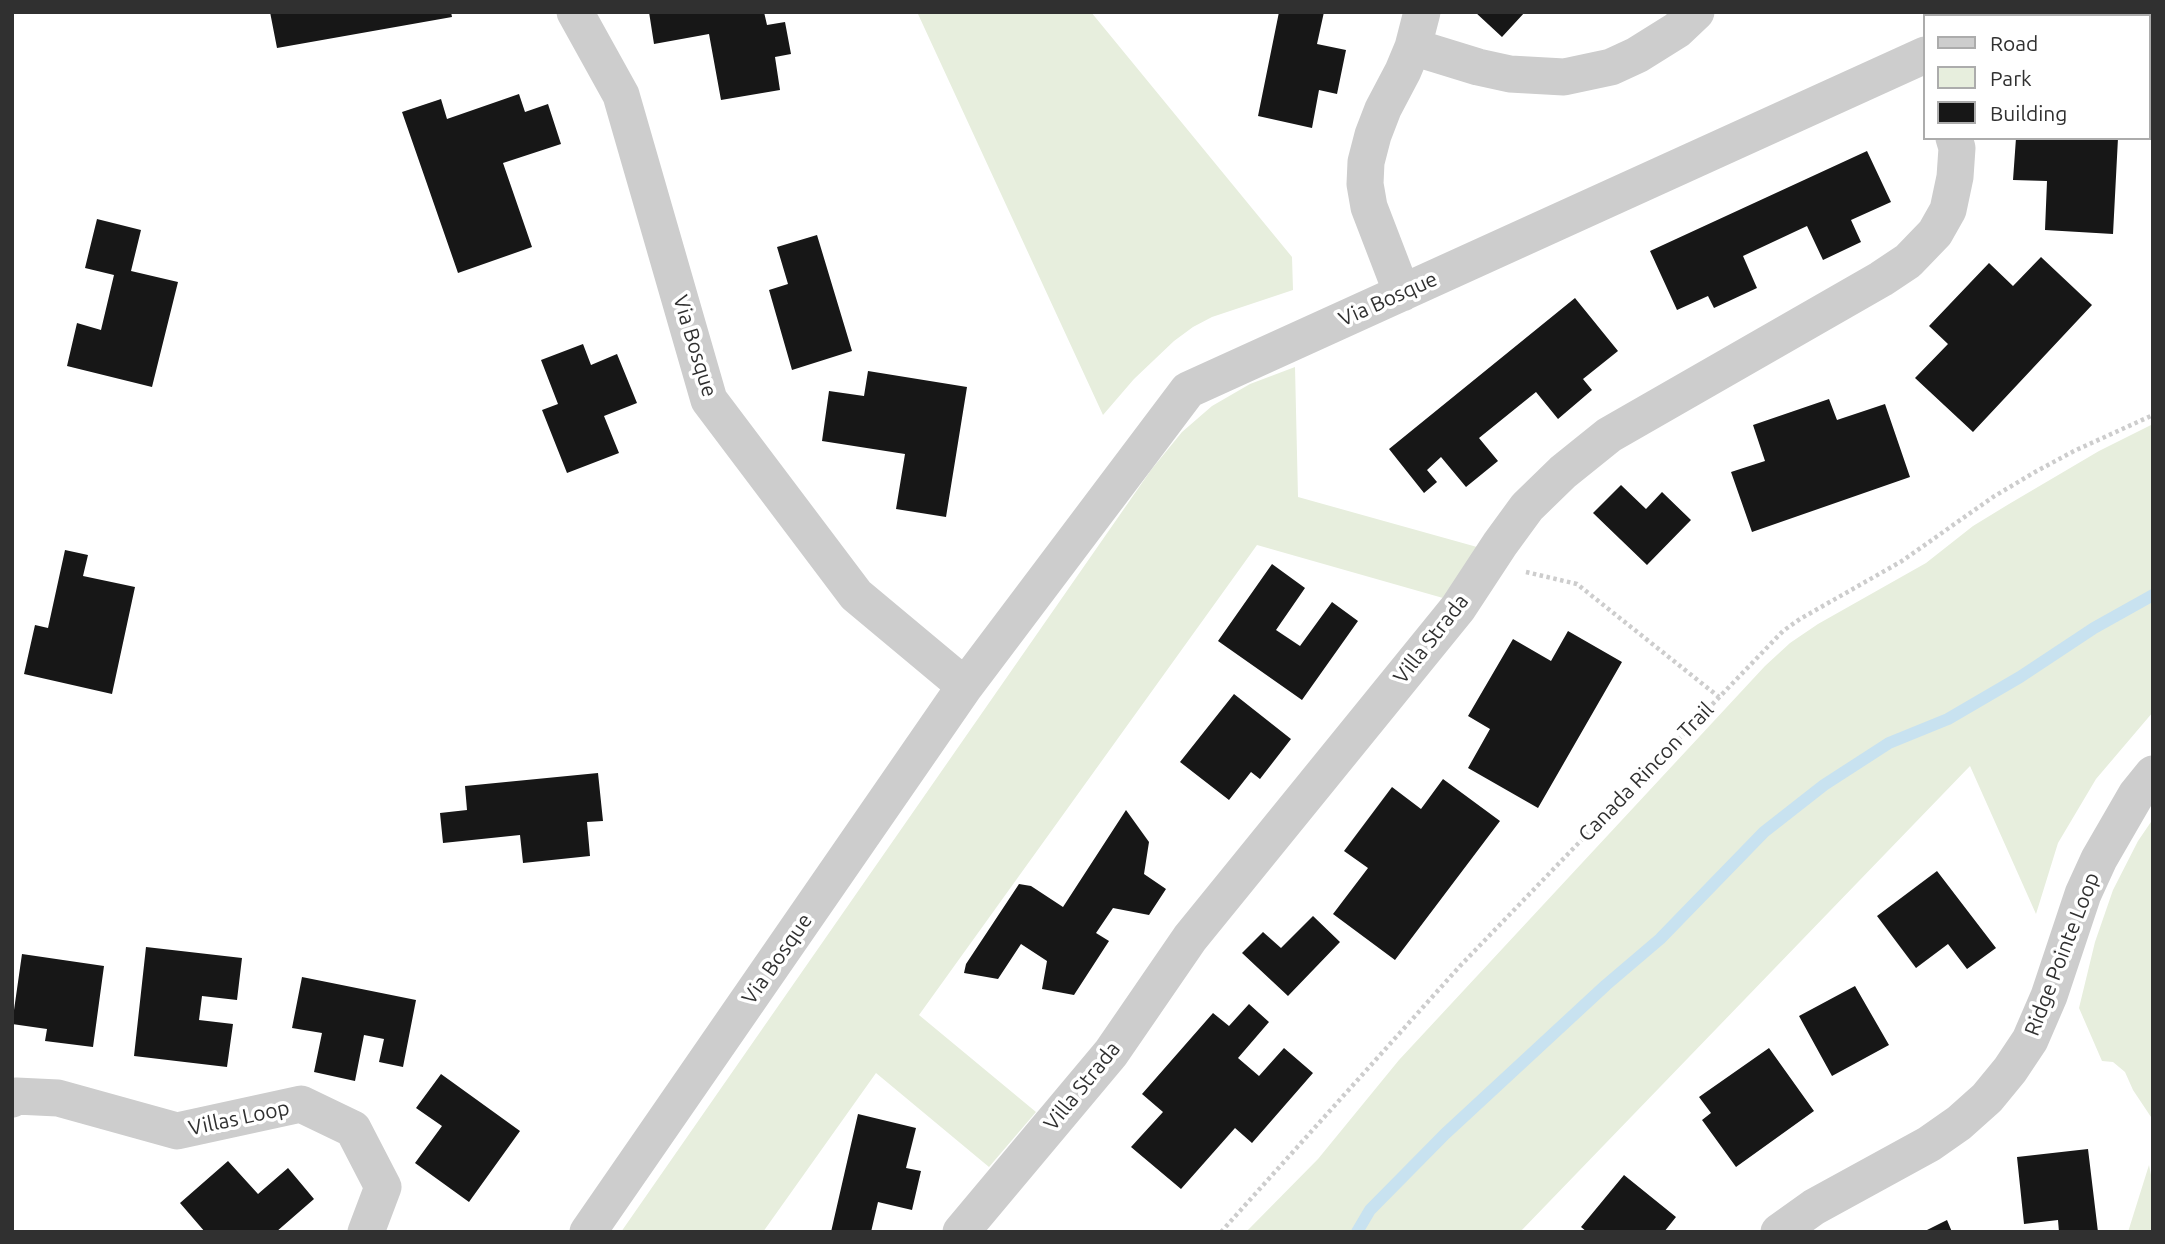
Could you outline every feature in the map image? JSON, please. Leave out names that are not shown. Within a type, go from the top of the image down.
[{"type":"street","name":"Via Bosque","points":[[575,12],[621,95],[709,400],[856,595],[965,686]]},
{"type":"street","points":[[1402,293],[1369,207],[1365,184],[1366,162],[1373,135],[1417,29],[1478,67],[1510,74],[1564,77],[1611,67],[1637,55],[1677,30],[1696,12]]},
{"type":"street","name":"Via Bosque","points":[[588,1232],[965,686],[1188,390],[1924,58]]},
{"type":"street","name":"Villa Strada","points":[[961,1232],[1111,1054],[1190,938],[1458,608],[1527,507],[1563,472],[1609,435],[1908,261],[1935,233],[1948,210],[1955,177],[1954,140]]},
{"type":"street","name":"Ridge Pointe Loop","points":[[1779,1232],[1824,1202],[1929,1144],[1959,1123],[1987,1098],[2030,1040],[2040,1020],[2075,917],[2099,859],[2136,794],[2153,774]]},
{"type":"street","name":"Villas Loop","points":[[12,1099],[16,1096],[58,1098],[177,1131],[301,1104],[353,1129],[383,1187],[366,1232]]},
{"type":"path","name":"Canada Rincon Trail","points":[[1221,1232],[1460,966],[1769,645],[1800,619],[1902,561],[1993,497],[2074,452],[2153,415]]},
{"type":"path","points":[[1488,563],[1577,584],[1719,697]]},
{"type":"green space","points":[[919,12],[1091,12],[1292,257],[1293,290],[1212,317],[1193,327],[1134,379],[1103,415]]},
{"type":"green space","points":[[1295,367],[1298,497],[1477,547],[1443,598],[1257,545],[919,1015],[1036,1112],[989,1167],[876,1073],[763,1232],[621,1232],[1151,470],[1182,432],[1212,406],[1250,384]]},
{"type":"green space","points":[[2153,424],[2153,712],[2096,779],[2058,843],[2036,914],[1970,766],[1520,1232],[1246,1232],[1318,1159],[1399,1060],[1765,666],[1790,643],[1818,624],[1926,563],[1973,526],[2009,504],[2099,451]]},
{"type":"green space","points":[[2153,819],[2153,1120],[2133,1090],[2125,1072],[2113,1062],[2102,1061],[2079,1008],[2095,942],[2113,890],[2138,841]]},
{"type":"green space","points":[[2149,1165],[2153,1185],[2153,1232],[2128,1232]]},
{"type":"building","points":[[270,12],[451,12],[452,17],[277,48]]},
{"type":"building","points":[[649,12],[764,12],[767,25],[785,22],[791,54],[775,57],[780,90],[721,100],[709,34],[654,44]]},
{"type":"building","points":[[1279,12],[1324,12],[1317,44],[1346,50],[1337,94],[1319,90],[1312,128],[1258,116]]},
{"type":"building","points":[[1475,12],[1525,12],[1502,37]]},
{"type":"building","points":[[519,94],[525,112],[548,104],[561,144],[503,163],[532,247],[458,273],[402,112],[441,99],[447,119]]},
{"type":"building","points":[[2016,140],[2118,140],[2113,234],[2045,230],[2047,181],[2013,180]]},
{"type":"building","points":[[1867,151],[1891,202],[1851,220],[1861,242],[1823,260],[1807,226],[1743,256],[1757,288],[1714,308],[1708,296],[1677,310],[1650,251]]},
{"type":"building","points":[[97,219],[141,230],[131,271],[178,282],[152,387],[67,366],[77,323],[101,330],[114,275],[85,268]]},
{"type":"building","points":[[817,235],[852,351],[792,370],[769,290],[788,284],[777,247]]},
{"type":"building","points":[[2041,257],[2092,305],[1973,432],[1915,378],[1948,344],[1929,326],[1989,263],[2013,286]]},
{"type":"building","points":[[1575,298],[1618,351],[1583,379],[1592,390],[1558,419],[1536,392],[1479,438],[1498,461],[1466,487],[1441,457],[1427,470],[1437,482],[1424,493],[1389,449]]},
{"type":"building","points":[[583,344],[591,365],[617,354],[637,403],[604,416],[619,453],[567,473],[542,410],[558,404],[541,360]]},
{"type":"building","points":[[868,371],[967,387],[946,517],[896,509],[905,454],[822,441],[829,391],[864,396]]},
{"type":"building","points":[[1829,399],[1837,420],[1885,404],[1910,477],[1752,532],[1731,472],[1765,461],[1753,425]]},
{"type":"building","points":[[1621,485],[1646,509],[1662,492],[1691,520],[1647,565],[1593,513]]},
{"type":"building","points":[[65,550],[88,555],[83,576],[135,587],[112,694],[24,674],[35,625],[48,628]]},
{"type":"building","points":[[1272,564],[1305,588],[1276,630],[1300,646],[1332,602],[1358,621],[1302,700],[1218,641]]},
{"type":"building","points":[[1568,631],[1622,662],[1538,808],[1468,768],[1490,729],[1468,716],[1513,639],[1551,661]]},
{"type":"building","points":[[1234,694],[1291,739],[1260,779],[1251,772],[1229,800],[1180,762]]},
{"type":"building","points":[[598,773],[603,821],[587,822],[590,856],[523,863],[520,835],[443,843],[440,813],[467,810],[465,786]]},
{"type":"building","points":[[1443,779],[1500,821],[1395,960],[1333,914],[1368,868],[1344,851],[1392,787],[1421,809]]},
{"type":"building","points":[[1126,810],[1149,842],[1144,874],[1166,889],[1149,915],[1113,908],[1096,933],[1109,941],[1074,995],[1042,989],[1047,961],[1021,944],[998,979],[964,973],[966,964],[1019,884],[1031,886],[1063,907]]},
{"type":"building","points":[[1937,871],[1996,948],[1967,969],[1948,944],[1916,968],[1877,916]]},
{"type":"building","points":[[1313,916],[1340,942],[1288,996],[1242,953],[1263,932],[1281,948]]},
{"type":"building","points":[[146,947],[242,958],[237,1000],[202,996],[199,1020],[233,1024],[227,1067],[134,1056]]},
{"type":"building","points":[[22,954],[104,966],[93,1047],[45,1041],[47,1029],[12,1024]]},
{"type":"building","points":[[302,977],[416,1000],[403,1067],[379,1062],[384,1039],[364,1035],[355,1081],[314,1072],[322,1033],[292,1028]]},
{"type":"building","points":[[1855,986],[1889,1045],[1832,1076],[1799,1016]]},
{"type":"building","points":[[1249,1004],[1269,1022],[1238,1058],[1259,1076],[1284,1048],[1313,1073],[1252,1143],[1235,1128],[1181,1189],[1131,1147],[1163,1112],[1142,1094],[1213,1013],[1229,1026]]},
{"type":"building","points":[[1769,1048],[1814,1111],[1736,1167],[1702,1120],[1711,1113],[1699,1097]]},
{"type":"building","points":[[441,1074],[520,1131],[469,1202],[415,1163],[442,1126],[416,1108]]},
{"type":"building","points":[[858,1114],[916,1128],[906,1168],[921,1171],[912,1210],[878,1202],[871,1232],[831,1232]]},
{"type":"building","points":[[2088,1149],[2098,1232],[2059,1232],[2058,1220],[2024,1224],[2017,1157]]},
{"type":"building","points":[[228,1161],[258,1194],[288,1168],[314,1199],[276,1232],[205,1232],[180,1203]]},
{"type":"building","points":[[1624,1175],[1676,1217],[1664,1232],[1587,1232],[1581,1227]]},
{"type":"building","points":[[1947,1220],[1952,1232],[1923,1232]]},
{"type":"waterway","points":[[1357,1232],[1370,1210],[1445,1134],[1606,985],[1660,939],[1764,832],[1824,785],[1889,743],[1948,719],[2020,677],[2094,628],[2153,595]]}]
